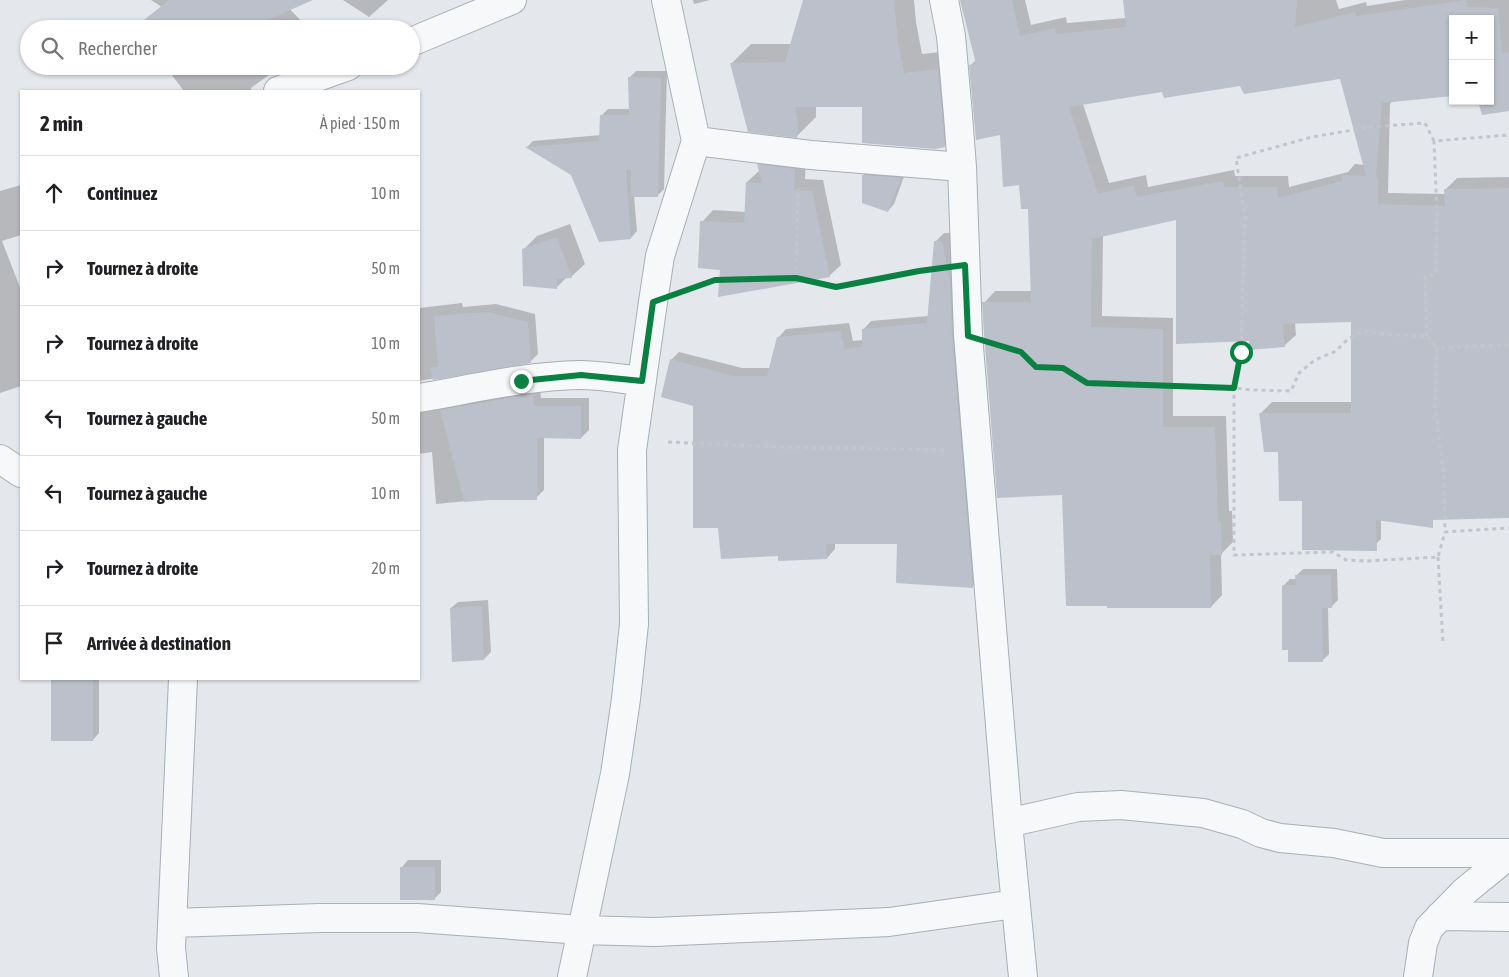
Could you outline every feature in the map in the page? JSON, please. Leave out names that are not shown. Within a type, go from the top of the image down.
[{"type":"street","points":[[420,38],[512,0]]},
{"type":"street","points":[[572,977],[615,774],[626,699],[634,624],[632,450],[653,302],[660,256],[696,141],[666,0]]},
{"type":"street","points":[[944,0],[951,36],[962,167],[968,336],[1008,823],[1023,977]]},
{"type":"street","points":[[281,90],[323,75]]},
{"type":"street","points":[[696,141],[798,153],[962,167]]},
{"type":"street","points":[[420,398],[542,378],[581,375],[642,381]]},
{"type":"street","points":[[0,459],[20,472]]},
{"type":"street","points":[[174,977],[171,948],[183,680]]},
{"type":"street","points":[[1008,823],[1078,807],[1121,805],[1203,813],[1242,824],[1261,833],[1280,838],[1334,843],[1383,853],[1509,854]]},
{"type":"street","points":[[1418,977],[1423,943],[1429,928],[1465,891],[1509,854]]},
{"type":"street","points":[[172,923],[320,918],[417,918],[581,930],[654,932],[889,922],[1016,904]]},
{"type":"street","points":[[1440,916],[1509,918]]},
{"type":"path","points":[[1438,557],[1366,562],[1346,560],[1332,552],[1234,555],[1234,388],[1241,352],[1245,216],[1236,158],[1312,137],[1371,127],[1425,123],[1434,141],[1437,215],[1436,274],[1425,277],[1427,336],[1437,348],[1435,405],[1444,476],[1445,532],[1438,557],[1443,644]]},
{"type":"path","points":[[1434,141],[1509,136]]},
{"type":"path","points":[[796,278],[798,153]]},
{"type":"path","points":[[653,302],[715,280],[796,278],[836,287],[919,271],[965,265]]},
{"type":"path","points":[[968,336],[1021,352],[1036,367],[1063,368],[1087,383],[1291,391],[1298,373],[1315,360],[1336,351],[1348,339],[1362,332],[1393,336],[1427,336]]},
{"type":"path","points":[[1437,348],[1509,345]]},
{"type":"path","points":[[634,440],[781,447],[977,451]]},
{"type":"path","points":[[1445,532],[1509,528]]},
{"type":"building","points":[[169,0],[313,0],[267,20],[144,20]]},
{"type":"building","points":[[803,0],[894,0],[898,42],[904,73],[938,69],[945,147],[935,149],[862,143],[862,107],[795,107],[798,123],[797,138],[748,132],[730,63],[785,62]]},
{"type":"building","points":[[960,0],[1012,0],[1020,36],[1055,28],[1056,34],[1126,27],[1123,0],[1297,0],[1295,27],[1355,12],[1356,16],[1466,0],[1467,7],[1498,8],[1502,53],[1509,52],[1509,111],[1482,115],[1479,105],[1494,105],[1494,15],[1449,15],[1449,96],[1382,103],[1376,177],[1378,177],[1378,204],[1445,206],[1444,189],[1509,188],[1509,518],[1433,520],[1433,528],[1376,520],[1377,551],[1302,550],[1302,501],[1279,501],[1278,452],[1264,452],[1259,413],[1351,413],[1351,322],[1283,324],[1285,347],[1249,350],[1249,341],[1176,344],[1176,220],[1092,239],[1091,327],[1163,329],[1163,427],[1215,427],[1218,522],[1221,522],[1222,555],[1210,555],[1211,608],[1066,606],[1062,495],[997,498],[982,302],[1031,302],[1028,209],[1021,209],[1019,185],[1003,187],[1000,135],[976,140],[969,65],[976,64]],"holes":[[[1340,79],[1366,176],[1342,175],[1342,181],[1278,198],[1277,187],[1224,187],[1223,181],[1137,197],[1134,185],[1098,194],[1069,107],[1162,92],[1164,98],[1240,86],[1244,94]]]},
{"type":"building","points":[[628,77],[661,78],[658,197],[631,197],[631,170],[626,170],[631,239],[599,242],[571,175],[525,147],[599,141],[600,115],[629,115]]},
{"type":"building","points":[[757,164],[795,169],[794,190],[812,191],[830,277],[718,297],[720,270],[698,268],[700,221],[744,223],[746,182],[762,183]]},
{"type":"building","points":[[862,175],[901,178],[888,212],[862,203]]},
{"type":"building","points":[[557,237],[572,278],[557,279],[557,289],[523,286],[522,249]]},
{"type":"building","points":[[934,241],[942,241],[950,281],[952,336],[973,588],[896,583],[897,544],[826,544],[827,559],[778,561],[778,556],[721,559],[718,528],[693,528],[693,406],[661,397],[670,359],[733,376],[767,376],[777,337],[841,331],[844,349],[862,347],[862,329],[927,323]]},
{"type":"building","points":[[488,312],[528,322],[531,363],[433,380],[430,368],[438,367],[434,316]]},
{"type":"building","points":[[533,394],[534,406],[581,406],[581,439],[537,438],[537,500],[464,502],[440,410]]},
{"type":"building","points":[[1295,575],[1331,575],[1332,608],[1322,608],[1323,662],[1288,662],[1288,650],[1282,650],[1282,585],[1296,585]]},
{"type":"building","points":[[482,606],[484,660],[452,662],[450,608]]},
{"type":"building","points":[[51,680],[93,680],[93,741],[51,741]]},
{"type":"building","points":[[400,867],[435,867],[435,900],[400,900]]},
{"type":"route","points":[[521,381],[581,375],[642,381],[653,302],[715,280],[796,278],[836,287],[919,271],[965,265],[968,336],[1021,352],[1036,367],[1063,368],[1087,383],[1234,388],[1241,352]]}]
